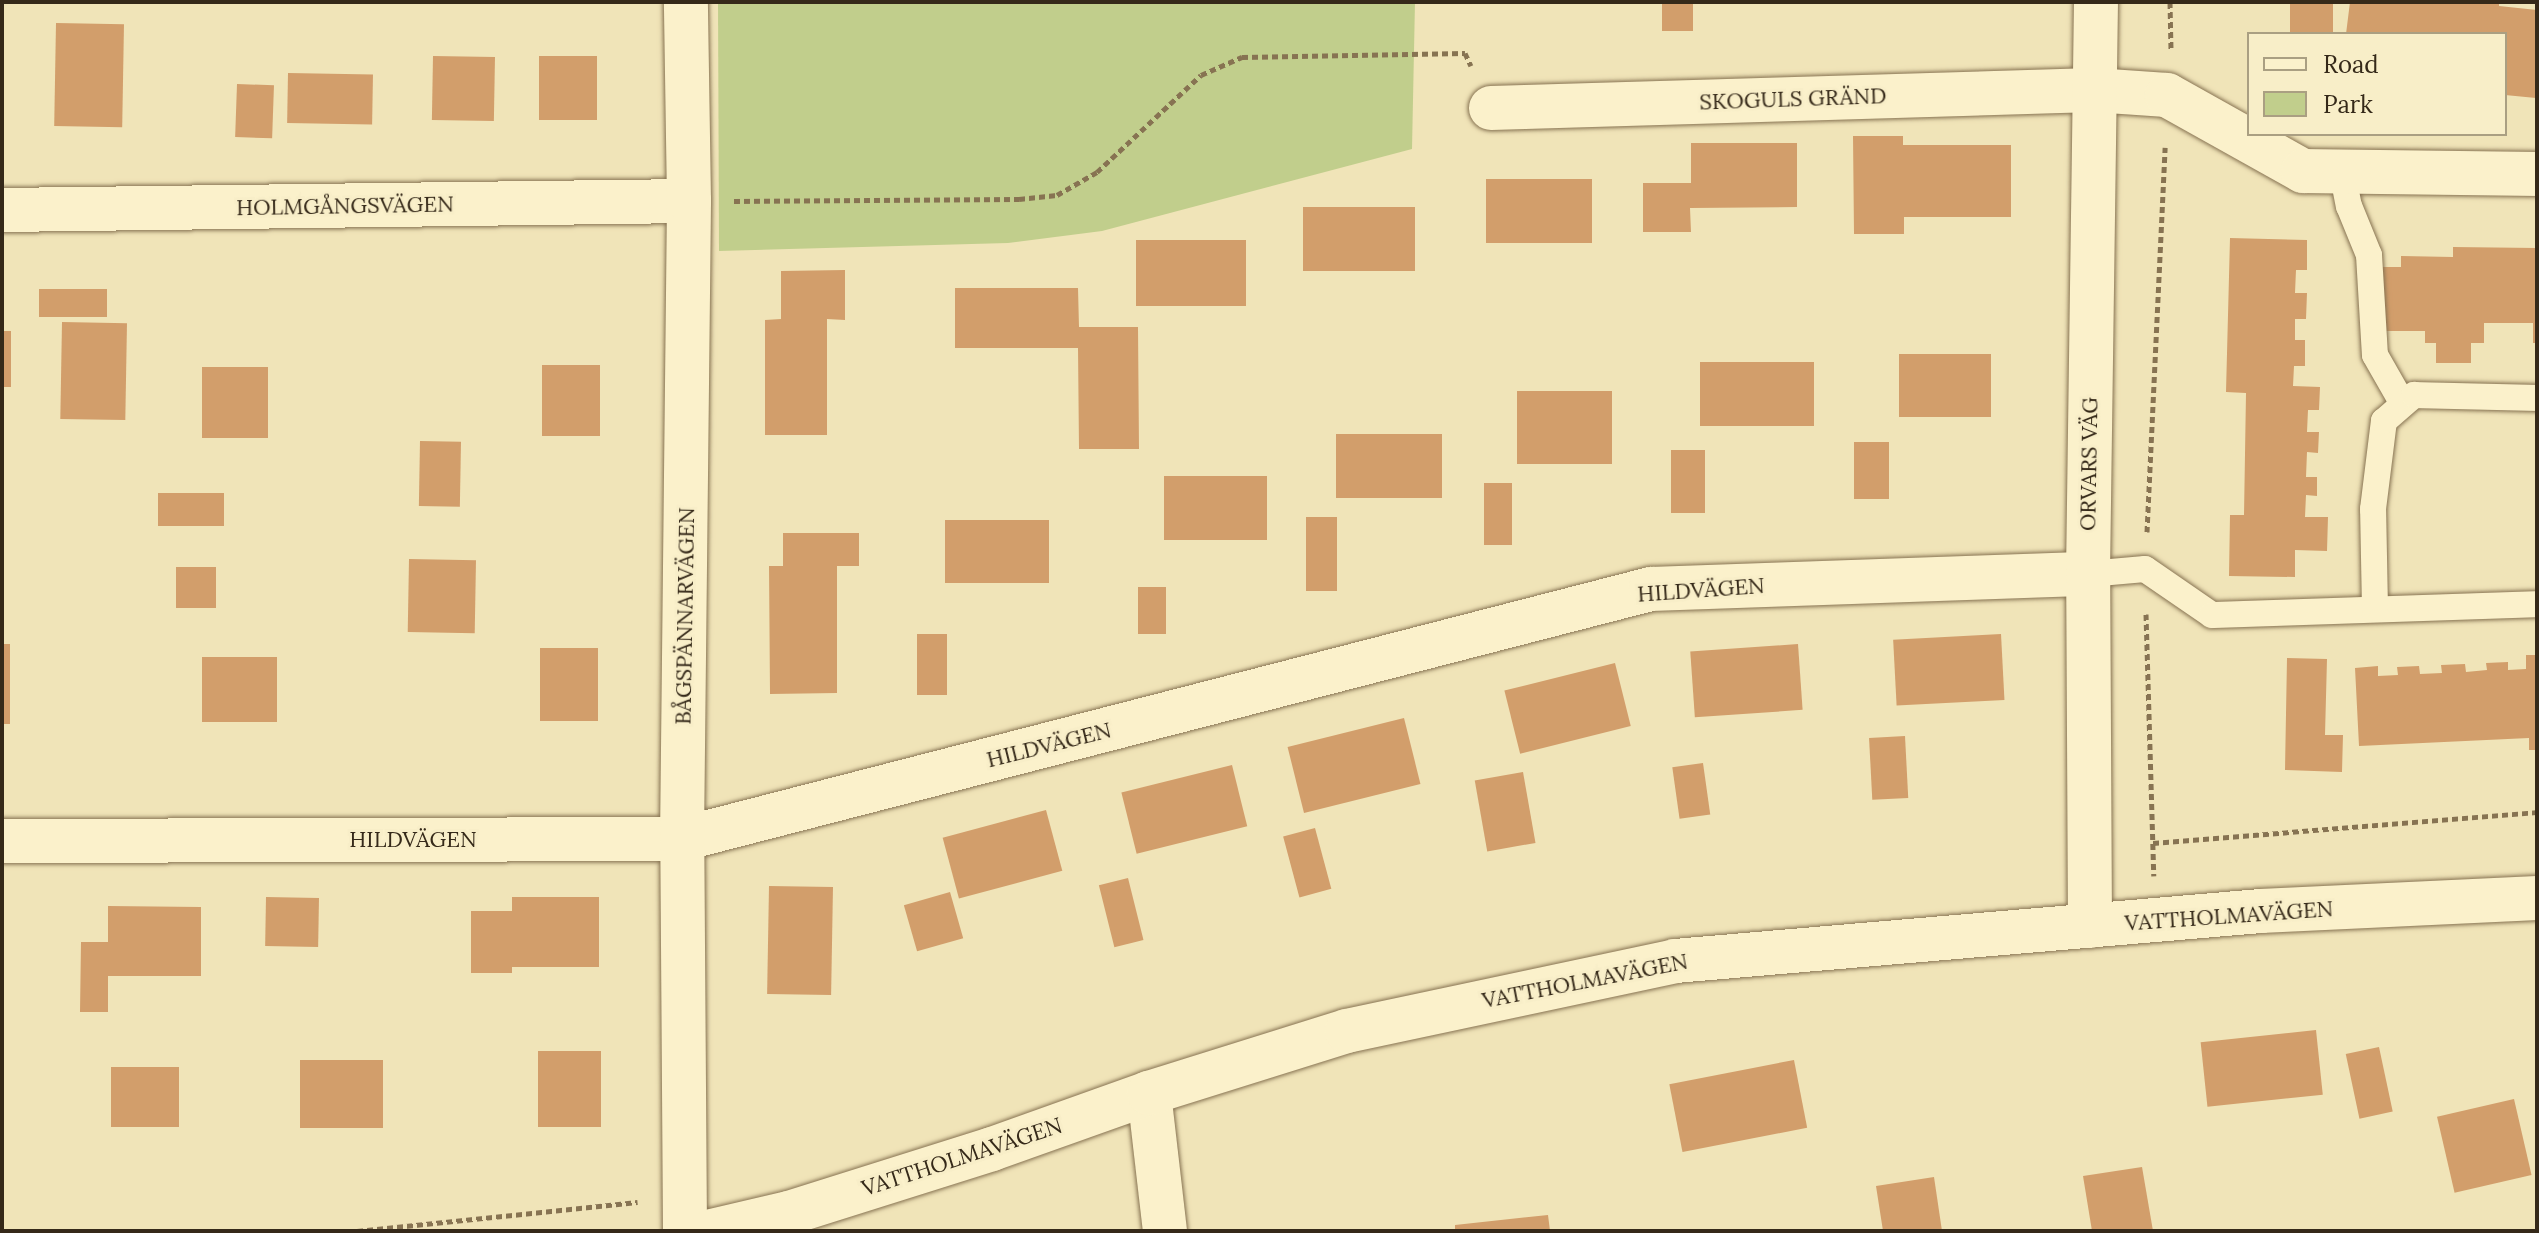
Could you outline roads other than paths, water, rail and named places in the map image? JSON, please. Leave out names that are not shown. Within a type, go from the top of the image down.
[{"type":"street","name":"BÅGSPÄNNARVÄGEN","points":[[685,1214],[682,839],[689,201],[686,2]]},
{"type":"street","name":"ORVARS VÄG","points":[[2090,926],[2088,574],[2096,2]]},
{"type":"street","name":"SKOGULS GRÄND","points":[[1491,108],[2094,90],[2167,95],[2303,171],[2342,171]]},
{"type":"street","points":[[2342,171],[2537,174]]},
{"type":"street","name":"HOLMGÅNGSVÄGEN","points":[[2,210],[689,201]]},
{"type":"street","name":"HILDVÄGEN","points":[[2,841],[682,839],[1651,589],[2088,574]]},
{"type":"street","name":"VATTHOLMAVÄGEN","points":[[712,1231],[789,1213],[977,1154],[1149,1093],[1347,1031],[1675,961],[2261,911],[2537,898]]},
{"type":"street","points":[[1149,1093],[1165,1231]]},
{"type":"lane","points":[[2342,171],[2349,206],[2369,255],[2375,355],[2403,404]]},
{"type":"lane","points":[[2375,609],[2373,509],[2384,421],[2414,395],[2537,398]]},
{"type":"lane","points":[[2088,574],[2145,569],[2212,615],[2537,604]]}]
